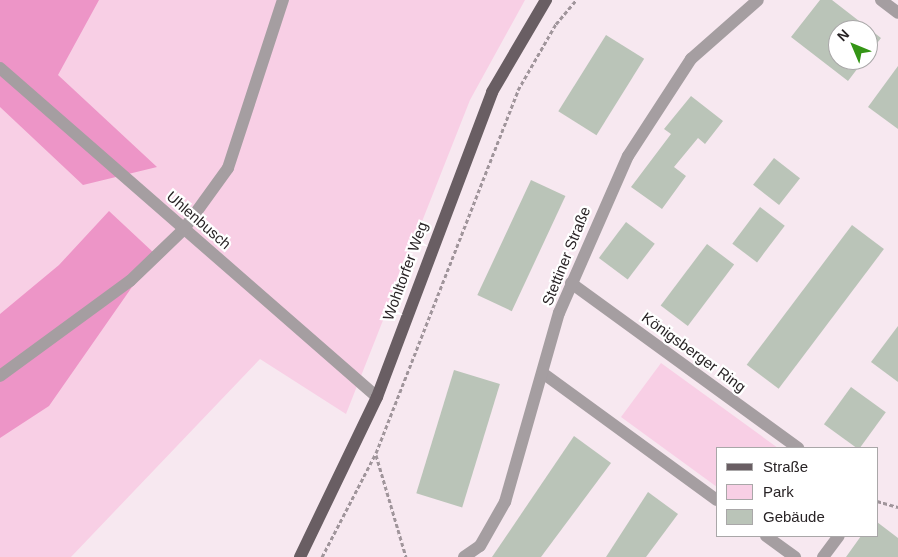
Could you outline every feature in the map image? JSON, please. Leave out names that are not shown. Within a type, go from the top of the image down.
[{"type":"main road","name":"Wohltorfer Weg","points":[[300,557],[377,397],[492,92],[546,0]]},
{"type":"street","points":[[0,376],[137,275],[184,229],[228,168],[283,0]]},
{"type":"street","name":"Stettiner Straße","points":[[464,557],[480,546],[505,502],[571,283],[600,214],[659,104],[691,59],[758,0]]},
{"type":"street","points":[[881,0],[898,14]]},
{"type":"street","name":"Uhlenbusch","points":[[0,68],[377,397]]},
{"type":"street","name":"Königsberger Ring","points":[[571,283],[797,447]]},
{"type":"street","points":[[544,374],[716,499]]},
{"type":"street","points":[[767,537],[795,557]]},
{"type":"street","points":[[823,557],[838,537]]},
{"type":"path","points":[[322,557],[376,454],[518,90],[556,24],[576,0]]},
{"type":"path","points":[[376,454],[406,557]]},
{"type":"path","points":[[878,501],[898,507]]},
{"type":"green space","points":[[0,0],[525,0],[470,100],[346,414],[260,359],[71,557],[0,557]]},
{"type":"green space","points":[[661,363],[777,447],[716,447],[716,486],[621,417]]},
{"type":"shaded area","points":[[0,0],[99,0],[58,75],[157,167],[83,185],[0,107]]},
{"type":"shaded area","points":[[109,211],[155,254],[49,406],[0,438],[0,314],[59,265]]},
{"type":"building","points":[[820,0],[832,0],[858,20],[828,20],[828,66],[791,37]]},
{"type":"building","points":[[606,35],[644,59],[596,135],[558,111]]},
{"type":"building","points":[[898,66],[898,129],[868,107]]},
{"type":"building","points":[[834,70],[856,70],[848,81]]},
{"type":"building","points":[[691,96],[723,121],[705,144],[698,138],[674,167],[686,176],[662,209],[631,187],[671,134],[664,129]]},
{"type":"building","points":[[774,158],[800,178],[779,205],[753,185]]},
{"type":"building","points":[[531,180],[565,196],[512,311],[477,295]]},
{"type":"building","points":[[760,207],[785,226],[757,262],[732,244]]},
{"type":"building","points":[[626,222],[655,244],[628,280],[599,258]]},
{"type":"building","points":[[852,225],[884,249],[779,389],[747,365]]},
{"type":"building","points":[[707,244],[734,264],[688,326],[661,305]]},
{"type":"building","points":[[898,326],[898,382],[871,362]]},
{"type":"building","points":[[454,370],[500,384],[462,507],[416,493]]},
{"type":"building","points":[[851,387],[886,412],[861,447],[855,447],[824,424]]},
{"type":"building","points":[[574,436],[611,463],[541,557],[492,557]]},
{"type":"building","points":[[648,492],[678,514],[646,557],[606,557]]},
{"type":"building","points":[[878,523],[898,538],[898,557],[846,557],[860,537],[878,537]]}]
